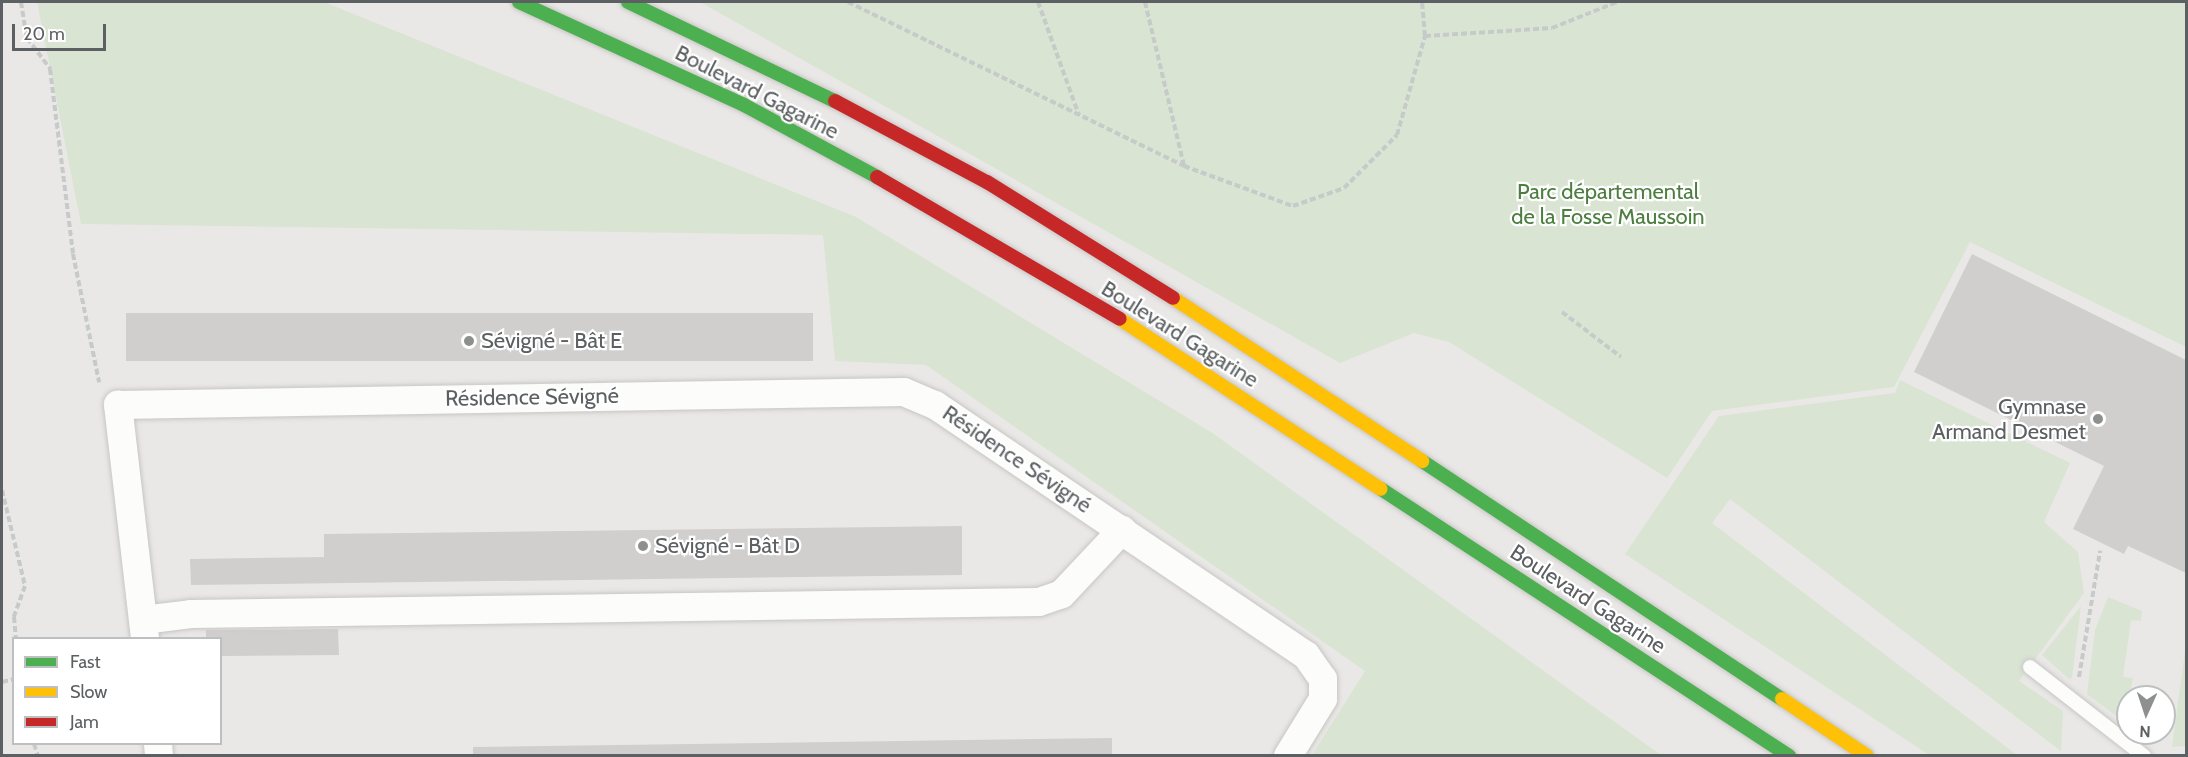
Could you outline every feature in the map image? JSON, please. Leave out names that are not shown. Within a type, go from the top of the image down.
[{"type":"main road","name":"Boulevard Gagarine","points":[[519,2],[744,105],[972,228],[1180,357],[1789,756]]},
{"type":"main road","name":"Boulevard Gagarine","points":[[628,2],[785,75],[987,182],[1201,315],[1867,756]]},
{"type":"street","name":"Résidence Sévigné","points":[[118,405],[904,392],[935,405],[1122,530],[1317,667],[1323,699],[1288,756]]},
{"type":"street","points":[[118,405],[144,629],[191,614],[1039,602],[1062,594],[1122,530]]},
{"type":"lane","points":[[2030,667],[2144,756]]},
{"type":"path","points":[[21,2],[27,38],[50,69],[73,254],[79,262],[101,392],[118,405]]},
{"type":"path","points":[[848,2],[1184,166],[1293,206],[1344,188],[1397,135],[1425,36],[1422,2]]},
{"type":"path","points":[[1038,2],[1079,116]]},
{"type":"path","points":[[1145,2],[1184,166]]},
{"type":"path","points":[[1425,36],[1552,28],[1617,2]]},
{"type":"path","points":[[1562,312],[1621,357]]},
{"type":"path","points":[[2,490],[25,586],[14,617],[16,637]]},
{"type":"path","points":[[2075,702],[2100,551]]},
{"type":"green space","points":[[37,2],[324,2],[856,217],[1211,432],[1661,755],[1312,755],[1365,671],[926,365],[835,361],[823,235],[81,224]]},
{"type":"green space","name":"Parc départemental de la Fosse Maussoin","points":[[700,2],[2186,2],[2186,347],[1970,242],[1894,387],[1712,411],[1667,478],[1449,342],[1414,333],[1340,363]]},
{"type":"green space","points":[[1900,380],[2070,463],[2044,522],[2078,552],[2084,593],[2019,681],[2063,711],[2061,751],[1730,499],[1712,523],[2017,755],[1929,755],[1625,554],[1719,416],[1895,393]]},
{"type":"green space","points":[[2108,597],[2142,611],[2141,621],[2131,620],[2123,677],[2133,678],[2132,685],[2116,685],[2116,716],[2087,694],[2095,630]]},
{"type":"green space","points":[[2081,606],[2072,678],[2069,679],[2042,655]]},
{"type":"green space","points":[[2186,644],[2186,746],[2172,747],[2176,745],[2176,718]]},
{"type":"building","name":"Gymnase Armand Desmet","points":[[1972,254],[2186,360],[2186,573],[2128,546],[2124,554],[2073,529],[2104,466],[1914,372]]},
{"type":"building","name":"Sévigné - Bât E","points":[[126,313],[813,313],[813,361],[126,361]]},
{"type":"building","name":"Sévigné - Bât D","points":[[962,526],[962,575],[191,585],[190,559],[324,557],[324,534]]},
{"type":"building","points":[[338,629],[339,655],[222,656],[222,637],[206,637],[206,630]]},
{"type":"building","points":[[1112,738],[1112,756],[473,756],[473,747]]},
{"type":"traffic: fast","points":[[519,2],[744,105],[877,177]]},
{"type":"traffic: fast","points":[[628,2],[835,101]]},
{"type":"traffic: fast","points":[[1422,461],[1782,699]]},
{"type":"traffic: fast","points":[[1381,489],[1789,756]]},
{"type":"traffic: slow","points":[[1173,298],[1422,461]]},
{"type":"traffic: slow","points":[[1120,319],[1381,489]]},
{"type":"traffic: slow","points":[[1782,699],[1867,756]]},
{"type":"traffic: jam","points":[[835,101],[987,182],[1173,298]]},
{"type":"traffic: jam","points":[[877,177],[1120,319]]},
{"type":"place","name":"Sévigné - Bât E","points":[[469,341]]},
{"type":"place","name":"Gymnase Armand Desmet","points":[[2098,419]]},
{"type":"place","name":"Sévigné - Bât D","points":[[643,546]]}]
